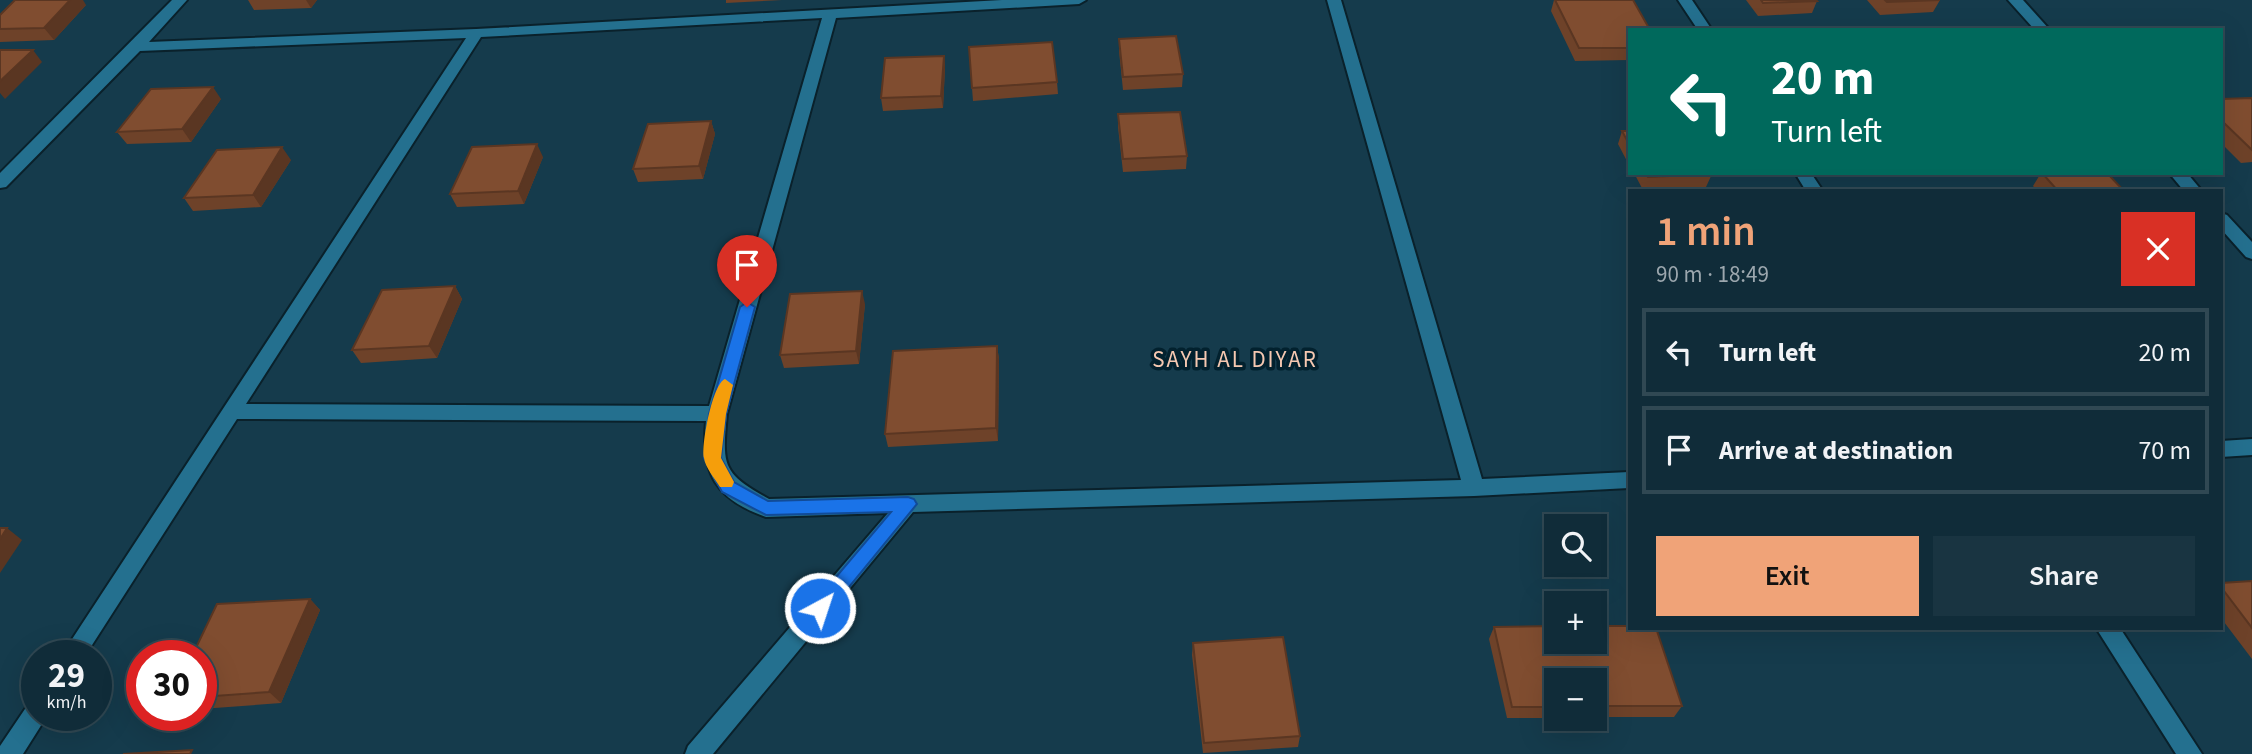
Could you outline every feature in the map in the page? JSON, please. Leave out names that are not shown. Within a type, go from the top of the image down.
[{"type":"street","points":[[0,183],[180,0]]},
{"type":"street","points":[[136,47],[476,33],[1079,0]]},
{"type":"street","points":[[1334,0],[1474,488]]},
{"type":"street","points":[[1685,0],[1704,28]]},
{"type":"street","points":[[2015,0],[2041,28]]},
{"type":"street","points":[[830,14],[718,414],[712,458],[728,487],[766,508],[1474,488],[1628,480]]},
{"type":"street","points":[[82,640],[476,33]]},
{"type":"street","points":[[2180,175],[2192,189]]},
{"type":"street","points":[[2223,221],[2252,253]]},
{"type":"street","points":[[231,411],[718,414]]},
{"type":"street","points":[[2223,449],[2252,447]]},
{"type":"street","points":[[697,754],[908,504]]},
{"type":"street","points":[[2108,630],[2190,754]]},
{"type":"street","points":[[9,754],[24,731]]},
{"type":"building","points":[[15,0],[70,0],[44,28],[0,29],[0,15]]},
{"type":"building","points":[[1555,0],[1633,0],[1649,28],[1628,28],[1628,48],[1579,48]]},
{"type":"building","points":[[1761,0],[1816,0],[1817,1],[1763,3]]},
{"type":"building","points":[[1885,0],[1940,0],[1887,2]]},
{"type":"building","points":[[1176,36],[1183,74],[1123,77],[1119,39]]},
{"type":"building","points":[[1052,42],[1057,82],[972,88],[969,47]]},
{"type":"building","points":[[0,50],[33,50],[0,81]]},
{"type":"building","points":[[944,56],[941,96],[881,98],[885,58]]},
{"type":"building","points":[[213,87],[182,129],[117,132],[151,89]]},
{"type":"building","points":[[2252,98],[2252,150],[2223,122],[2223,99]]},
{"type":"building","points":[[1180,112],[1187,156],[1123,159],[1118,114]]},
{"type":"building","points":[[711,121],[699,166],[633,169],[648,124]]},
{"type":"building","points":[[1622,131],[1628,131],[1628,142]]},
{"type":"building","points":[[537,144],[518,191],[450,194],[472,147]]},
{"type":"building","points":[[282,147],[253,195],[184,198],[217,150]]},
{"type":"building","points":[[1647,175],[1691,175],[1648,177]]},
{"type":"building","points":[[2044,175],[2109,175],[2122,189],[2056,189]]},
{"type":"building","points":[[455,286],[429,346],[352,350],[382,290]]},
{"type":"building","points":[[862,291],[856,351],[780,355],[790,294]]},
{"type":"building","points":[[997,346],[996,428],[885,434],[893,351]]},
{"type":"building","points":[[0,528],[7,528],[0,539]]},
{"type":"building","points":[[2252,581],[2252,628],[2223,590],[2223,583]]},
{"type":"building","points":[[310,599],[269,692],[217,696],[217,640],[200,640],[217,604]]},
{"type":"building","points":[[1544,626],[1544,654],[1607,654],[1607,626],[1628,626],[1628,630],[1657,630],[1682,706],[1607,706],[1607,668],[1544,668],[1544,707],[1512,707],[1494,627]]},
{"type":"building","points":[[1283,637],[1300,736],[1204,743],[1193,643]]},
{"type":"building","points":[[192,750],[190,754],[123,754]]},
{"type":"slow traffic","points":[[725,385],[712,458],[726,482]]},
{"type":"district","name":"SAYH AL DIYAR","points":[[1235,359]]},
{"type":"route","points":[[747,307],[718,414],[712,458],[728,487],[766,508],[908,504],[820,608]]}]
